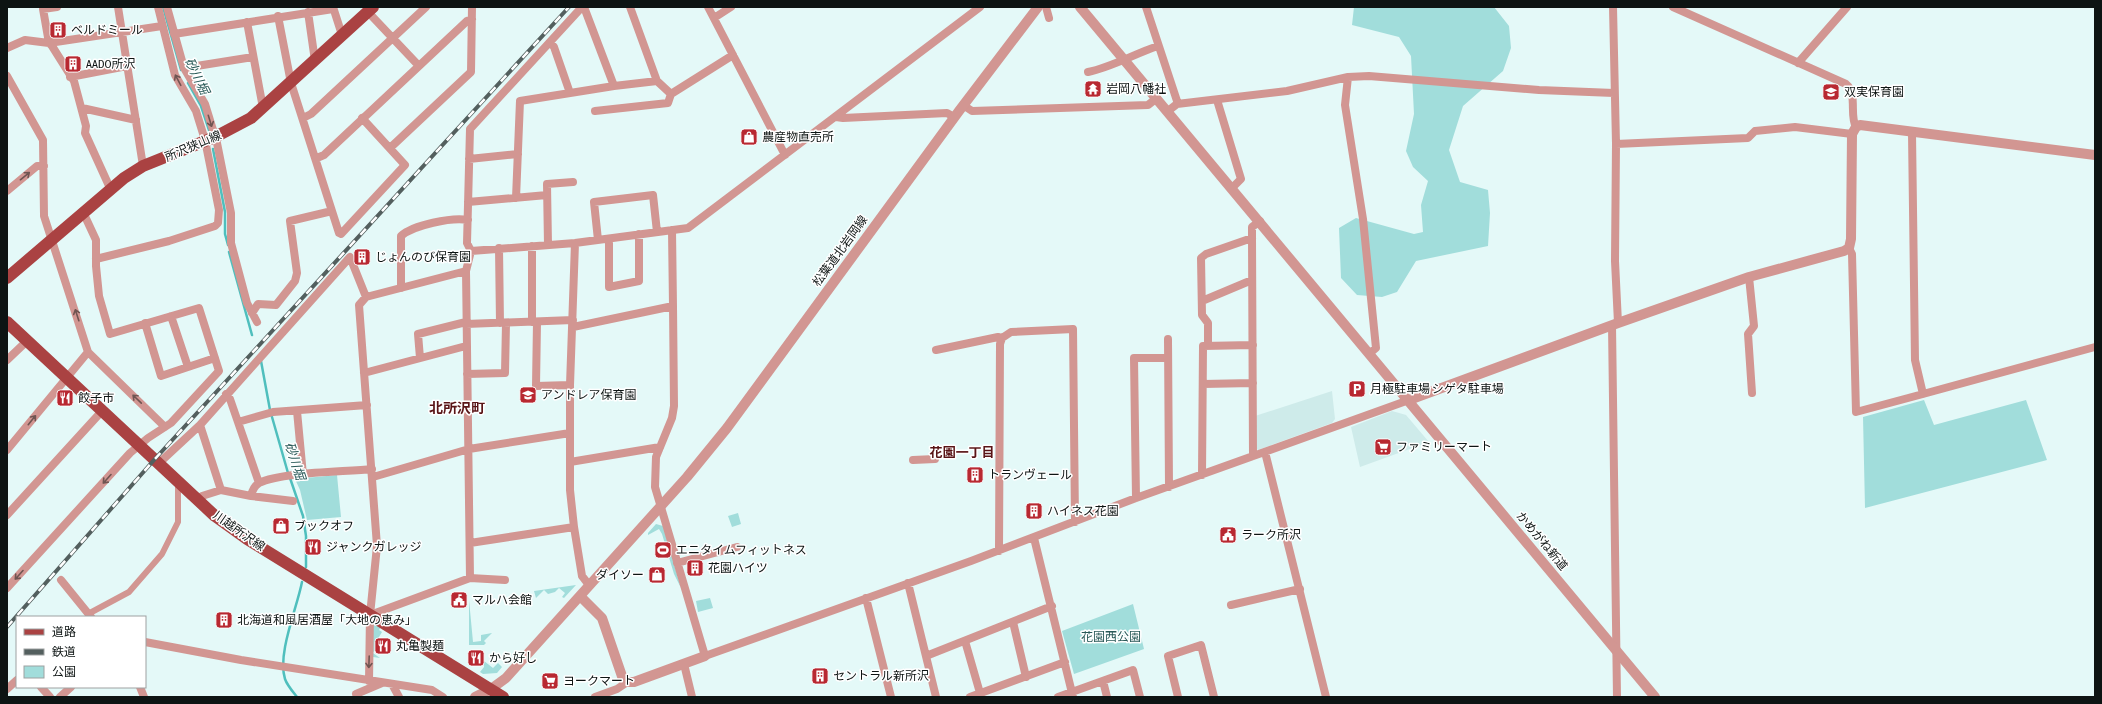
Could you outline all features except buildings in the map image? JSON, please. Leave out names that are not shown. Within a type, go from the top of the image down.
[{"type":"main road","name":"所沢狭山線","points":[[7,278],[110,188],[144,166],[242,124],[263,108],[370,10]]},
{"type":"main road","name":"川越所沢線","points":[[7,322],[196,500],[247,539],[504,697]]},
{"type":"street","points":[[57,7],[43,9],[50,43],[78,89],[86,126],[85,133],[110,188]]},
{"type":"street","points":[[118,7],[144,166]]},
{"type":"street","points":[[158,7],[175,75],[210,139],[231,213],[232,243],[247,303],[257,322]]},
{"type":"street","points":[[96,259],[169,241],[215,226],[218,223],[219,210],[205,104],[184,68],[167,7]]},
{"type":"street","points":[[304,118],[311,114],[426,7]]},
{"type":"street","points":[[390,148],[471,72],[472,7]]},
{"type":"street","points":[[470,578],[466,271],[471,251],[467,243],[470,129],[472,125],[583,7],[614,86]]},
{"type":"street","points":[[630,7],[657,81],[671,94]]},
{"type":"street","points":[[708,7],[785,155]]},
{"type":"street","points":[[714,18],[731,7]]},
{"type":"street","points":[[471,251],[575,243],[688,228],[694,225],[980,7]]},
{"type":"street","name":"松葉道北岩岡線","points":[[475,697],[491,689],[506,678],[660,507],[727,428],[954,117],[1038,7]]},
{"type":"street","points":[[1046,7],[1049,18]]},
{"type":"street","name":"かめがね新道","points":[[1080,7],[1260,221],[1655,697]]},
{"type":"street","points":[[1146,7],[1178,104]]},
{"type":"street","points":[[1613,7],[1616,144],[1615,324],[1617,697]]},
{"type":"street","points":[[595,697],[617,689],[626,683],[634,682],[1000,551],[1136,498],[1615,324],[1749,278],[1844,251],[1849,248],[1852,239],[1854,130],[1849,87],[1673,7]]},
{"type":"street","points":[[1798,63],[1847,7]]},
{"type":"street","points":[[174,34],[333,8],[342,35]]},
{"type":"street","points":[[370,10],[419,66]]},
{"type":"street","points":[[308,12],[315,60]]},
{"type":"street","points":[[278,16],[291,83],[317,158],[339,233],[344,232],[405,165],[362,118]]},
{"type":"street","points":[[317,158],[324,154],[472,19]]},
{"type":"street","points":[[247,22],[263,108]]},
{"type":"street","points":[[7,48],[25,40],[50,43],[162,26]]},
{"type":"street","points":[[550,42],[554,47],[570,93]]},
{"type":"street","points":[[1088,72],[1100,69],[1158,46]]},
{"type":"street","points":[[595,111],[668,103],[671,94],[733,55]]},
{"type":"street","points":[[184,68],[253,57]]},
{"type":"street","points":[[70,76],[127,66]]},
{"type":"street","points":[[7,76],[42,135],[45,150],[43,210],[88,352],[165,427]]},
{"type":"street","points":[[1168,111],[1178,104],[1287,92],[1348,76],[1369,76],[1539,90],[1614,93]]},
{"type":"street","points":[[1348,76],[1345,105],[1363,218],[1376,348],[1370,353]]},
{"type":"street","points":[[516,198],[520,102],[614,86],[657,81]]},
{"type":"street","points":[[963,105],[972,111],[1096,107],[1148,105],[1157,98]]},
{"type":"street","points":[[1217,100],[1241,178],[1232,188]]},
{"type":"street","points":[[82,108],[136,120]]},
{"type":"street","points":[[836,117],[843,118],[947,113],[954,117]]},
{"type":"street","points":[[1616,144],[1748,138],[1755,131],[1795,127],[1854,130],[1860,125],[1912,133],[2095,155]]},
{"type":"street","points":[[1912,133],[1915,360],[1923,394]]},
{"type":"street","points":[[469,159],[518,154]]},
{"type":"street","points":[[7,190],[37,166],[44,166]]},
{"type":"street","points":[[548,245],[547,184],[573,182]]},
{"type":"street","points":[[468,202],[547,195]]},
{"type":"street","points":[[598,240],[594,202],[601,201],[653,195],[656,232]]},
{"type":"street","points":[[252,313],[258,304],[276,305],[296,281],[297,273],[290,221],[332,211]]},
{"type":"street","points":[[8,586],[138,446],[171,423],[219,371],[199,308],[110,334],[99,296],[96,240],[83,212]]},
{"type":"street","points":[[400,288],[401,236],[407,231],[452,219],[468,220]]},
{"type":"street","points":[[1253,456],[1252,227],[1260,221]]},
{"type":"street","points":[[672,230],[674,406],[672,418],[660,447],[655,464],[654,480],[660,507],[705,656]]},
{"type":"street","points":[[609,238],[609,287],[639,281],[639,234]]},
{"type":"street","points":[[1208,346],[1208,323],[1202,315],[1201,258],[1252,238]]},
{"type":"street","points":[[575,243],[570,385],[570,490],[582,576],[589,586]]},
{"type":"street","points":[[532,246],[536,386],[570,385]]},
{"type":"street","points":[[467,374],[505,373],[499,248]]},
{"type":"street","points":[[1849,248],[1852,254],[1856,412],[2095,347]]},
{"type":"street","points":[[158,464],[200,424],[350,257],[366,297]]},
{"type":"street","points":[[369,681],[370,615],[377,546],[359,305],[366,297],[466,271]]},
{"type":"street","points":[[1749,278],[1754,326],[1748,334],[1752,393]]},
{"type":"street","points":[[1202,301],[1252,280]]},
{"type":"street","points":[[420,358],[418,334],[466,323],[535,322],[573,324],[673,306]]},
{"type":"street","points":[[171,316],[188,366]]},
{"type":"street","points":[[145,323],[161,376],[215,358]]},
{"type":"street","points":[[1000,551],[1000,344],[1002,338],[1011,332],[1073,329],[1075,522]]},
{"type":"street","points":[[936,350],[998,337],[1002,338]]},
{"type":"street","points":[[1168,339],[1169,487]]},
{"type":"street","points":[[7,360],[27,341]]},
{"type":"street","points":[[1202,475],[1203,346],[1253,345]]},
{"type":"street","points":[[364,373],[466,346]]},
{"type":"street","points":[[7,450],[88,352]]},
{"type":"street","points":[[1136,498],[1134,358],[1168,358]]},
{"type":"street","points":[[1203,384],[1253,383]]},
{"type":"street","points":[[226,394],[230,399],[259,483]]},
{"type":"street","points":[[238,422],[270,412],[367,405]]},
{"type":"street","points":[[7,515],[102,411]]},
{"type":"street","points":[[297,411],[303,475]]},
{"type":"street","points":[[200,424],[221,490]]},
{"type":"street","points":[[251,496],[254,487],[259,483],[289,477],[303,475],[372,473],[469,449],[570,433]]},
{"type":"street","points":[[570,462],[660,447]]},
{"type":"street","points":[[1265,452],[1326,697]]},
{"type":"street","points":[[914,460],[935,459]]},
{"type":"street","points":[[61,580],[88,616],[129,592],[162,554],[178,522],[178,482]]},
{"type":"street","points":[[196,500],[202,496],[221,490],[251,496],[293,501]]},
{"type":"street","points":[[470,543],[574,527]]},
{"type":"street","points":[[1034,538],[1073,695]]},
{"type":"street","points":[[677,563],[737,546]]},
{"type":"street","points":[[370,615],[470,578],[505,580]]},
{"type":"street","points":[[908,583],[936,697]]},
{"type":"street","points":[[1231,605],[1300,589]]},
{"type":"street","points":[[580,596],[602,618],[621,677],[626,683]]},
{"type":"street","points":[[866,598],[891,697]]},
{"type":"street","points":[[926,656],[1052,606]]},
{"type":"street","points":[[1012,622],[1026,677]]},
{"type":"street","points":[[965,641],[980,693]]},
{"type":"street","points":[[146,642],[369,681],[432,690],[443,697]]},
{"type":"street","points":[[1178,697],[1168,656],[1201,645],[1214,697]]},
{"type":"street","points":[[970,697],[1065,662]]},
{"type":"street","points":[[684,664],[692,697]]},
{"type":"street","points":[[1058,697],[1073,695],[1103,681],[1134,670],[1140,697]]},
{"type":"street","points":[[7,689],[16,681]]},
{"type":"street","points":[[1103,681],[1107,697]]},
{"type":"street","points":[[357,697],[356,694],[382,683]]},
{"type":"street","points":[[392,684],[399,697]]},
{"type":"street","points":[[42,688],[50,697]]},
{"type":"street","points":[[60,697],[70,688]]},
{"type":"shaded area","points":[[1332,391],[1335,419],[1332,423],[1258,450],[1256,448],[1255,416]]},
{"type":"shaded area","points":[[1392,411],[1406,415],[1429,442],[1360,467],[1351,427]]},
{"type":"green space","points":[[1354,7],[1494,7],[1509,26],[1511,48],[1503,71],[1463,106],[1449,150],[1460,182],[1488,190],[1490,213],[1488,246],[1416,261],[1397,292],[1382,297],[1357,295],[1341,278],[1339,228],[1356,218],[1414,234],[1423,232],[1421,205],[1428,181],[1413,167],[1406,151],[1414,114],[1411,56],[1399,37],[1352,25]]},
{"type":"green space","points":[[1924,400],[1934,425],[2026,400],[2047,460],[1865,508],[1863,417]]},
{"type":"green space","points":[[337,475],[341,517],[307,520],[300,490],[295,479]]},
{"type":"green space","points":[[738,513],[741,524],[732,527],[728,516]]},
{"type":"green space","points":[[656,524],[663,526],[681,588],[674,574],[662,534],[659,529],[648,535]]},
{"type":"green space","points":[[576,585],[564,598],[562,597],[565,593],[559,588],[555,592],[548,594],[544,590],[536,598],[534,591]]},
{"type":"green space","points":[[710,598],[713,608],[698,612],[696,601]]},
{"type":"green space","points":[[469,600],[473,642],[481,641],[481,635],[492,633],[484,641],[486,643],[484,645],[469,645]]},
{"type":"green space","name":"花園西公園","points":[[1133,604],[1144,649],[1074,674],[1062,631]]},
{"type":"green space","points":[[372,621],[381,627],[379,630],[382,632],[376,642],[378,644],[373,653],[380,658],[373,657]]},
{"type":"green space","points":[[484,661],[493,668],[498,663],[502,667],[497,673],[483,674],[480,672],[484,667]]},
{"type":"waterway","name":"砂川堀","points":[[163,7],[181,70]]},
{"type":"waterway","name":"砂川堀","points":[[188,83],[201,106],[209,130]]},
{"type":"waterway","name":"砂川堀","points":[[213,149],[225,212],[225,234],[228,245]]},
{"type":"waterway","name":"砂川堀","points":[[229,252],[252,335]]},
{"type":"waterway","name":"砂川堀","points":[[261,361],[270,410],[288,473]]},
{"type":"waterway","name":"砂川堀","points":[[290,478],[303,516],[306,536],[306,567]]},
{"type":"waterway","name":"砂川堀","points":[[297,697],[285,679],[283,669],[286,644],[302,582]]},
{"type":"railway","points":[[17,616],[154,460],[569,7]]},
{"type":"railway","points":[[7,627],[16,617]]},
{"type":"place","name":"ベルドミール","points":[[58,30]]},
{"type":"place","name":"AADO所沢","points":[[73,64]]},
{"type":"place","name":"岩岡八幡社","points":[[1093,89]]},
{"type":"place","name":"双実保育園","points":[[1831,92]]},
{"type":"place","name":"農産物直売所","points":[[749,137]]},
{"type":"place","name":"じょんのび保育園","points":[[362,257]]},
{"type":"place","name":"月極駐車場 シゲタ駐車場","points":[[1357,389]]},
{"type":"place","name":"アンドレア保育園","points":[[528,395]]},
{"type":"place","name":"餃子市","points":[[65,398]]},
{"type":"place","name":"ファミリーマート","points":[[1383,447]]},
{"type":"place","name":"トランヴェール","points":[[975,475]]},
{"type":"place","name":"ハイネス花園","points":[[1034,511]]},
{"type":"place","name":"ブックオフ","points":[[281,526]]},
{"type":"place","name":"ラーク所沢","points":[[1228,535]]},
{"type":"place","name":"ジャンクガレッジ","points":[[313,547]]},
{"type":"place","name":"エニタイムフィットネス","points":[[663,550]]},
{"type":"place","name":"花園ハイツ","points":[[695,568]]},
{"type":"place","name":"ダイソー","points":[[657,575]]},
{"type":"place","name":"マルハ会館","points":[[459,600]]},
{"type":"place","name":"北海道和風居酒屋「大地の恵み」","points":[[224,620]]},
{"type":"place","name":"丸亀製麺","points":[[383,646]]},
{"type":"place","name":"から好し","points":[[476,658]]},
{"type":"place","name":"セントラル新所沢","points":[[820,676]]},
{"type":"place","name":"ヨークマート","points":[[550,681]]},
{"type":"district","name":"北所沢町","points":[[457,408]]},
{"type":"district","name":"花園一丁目","points":[[962,452]]}]
